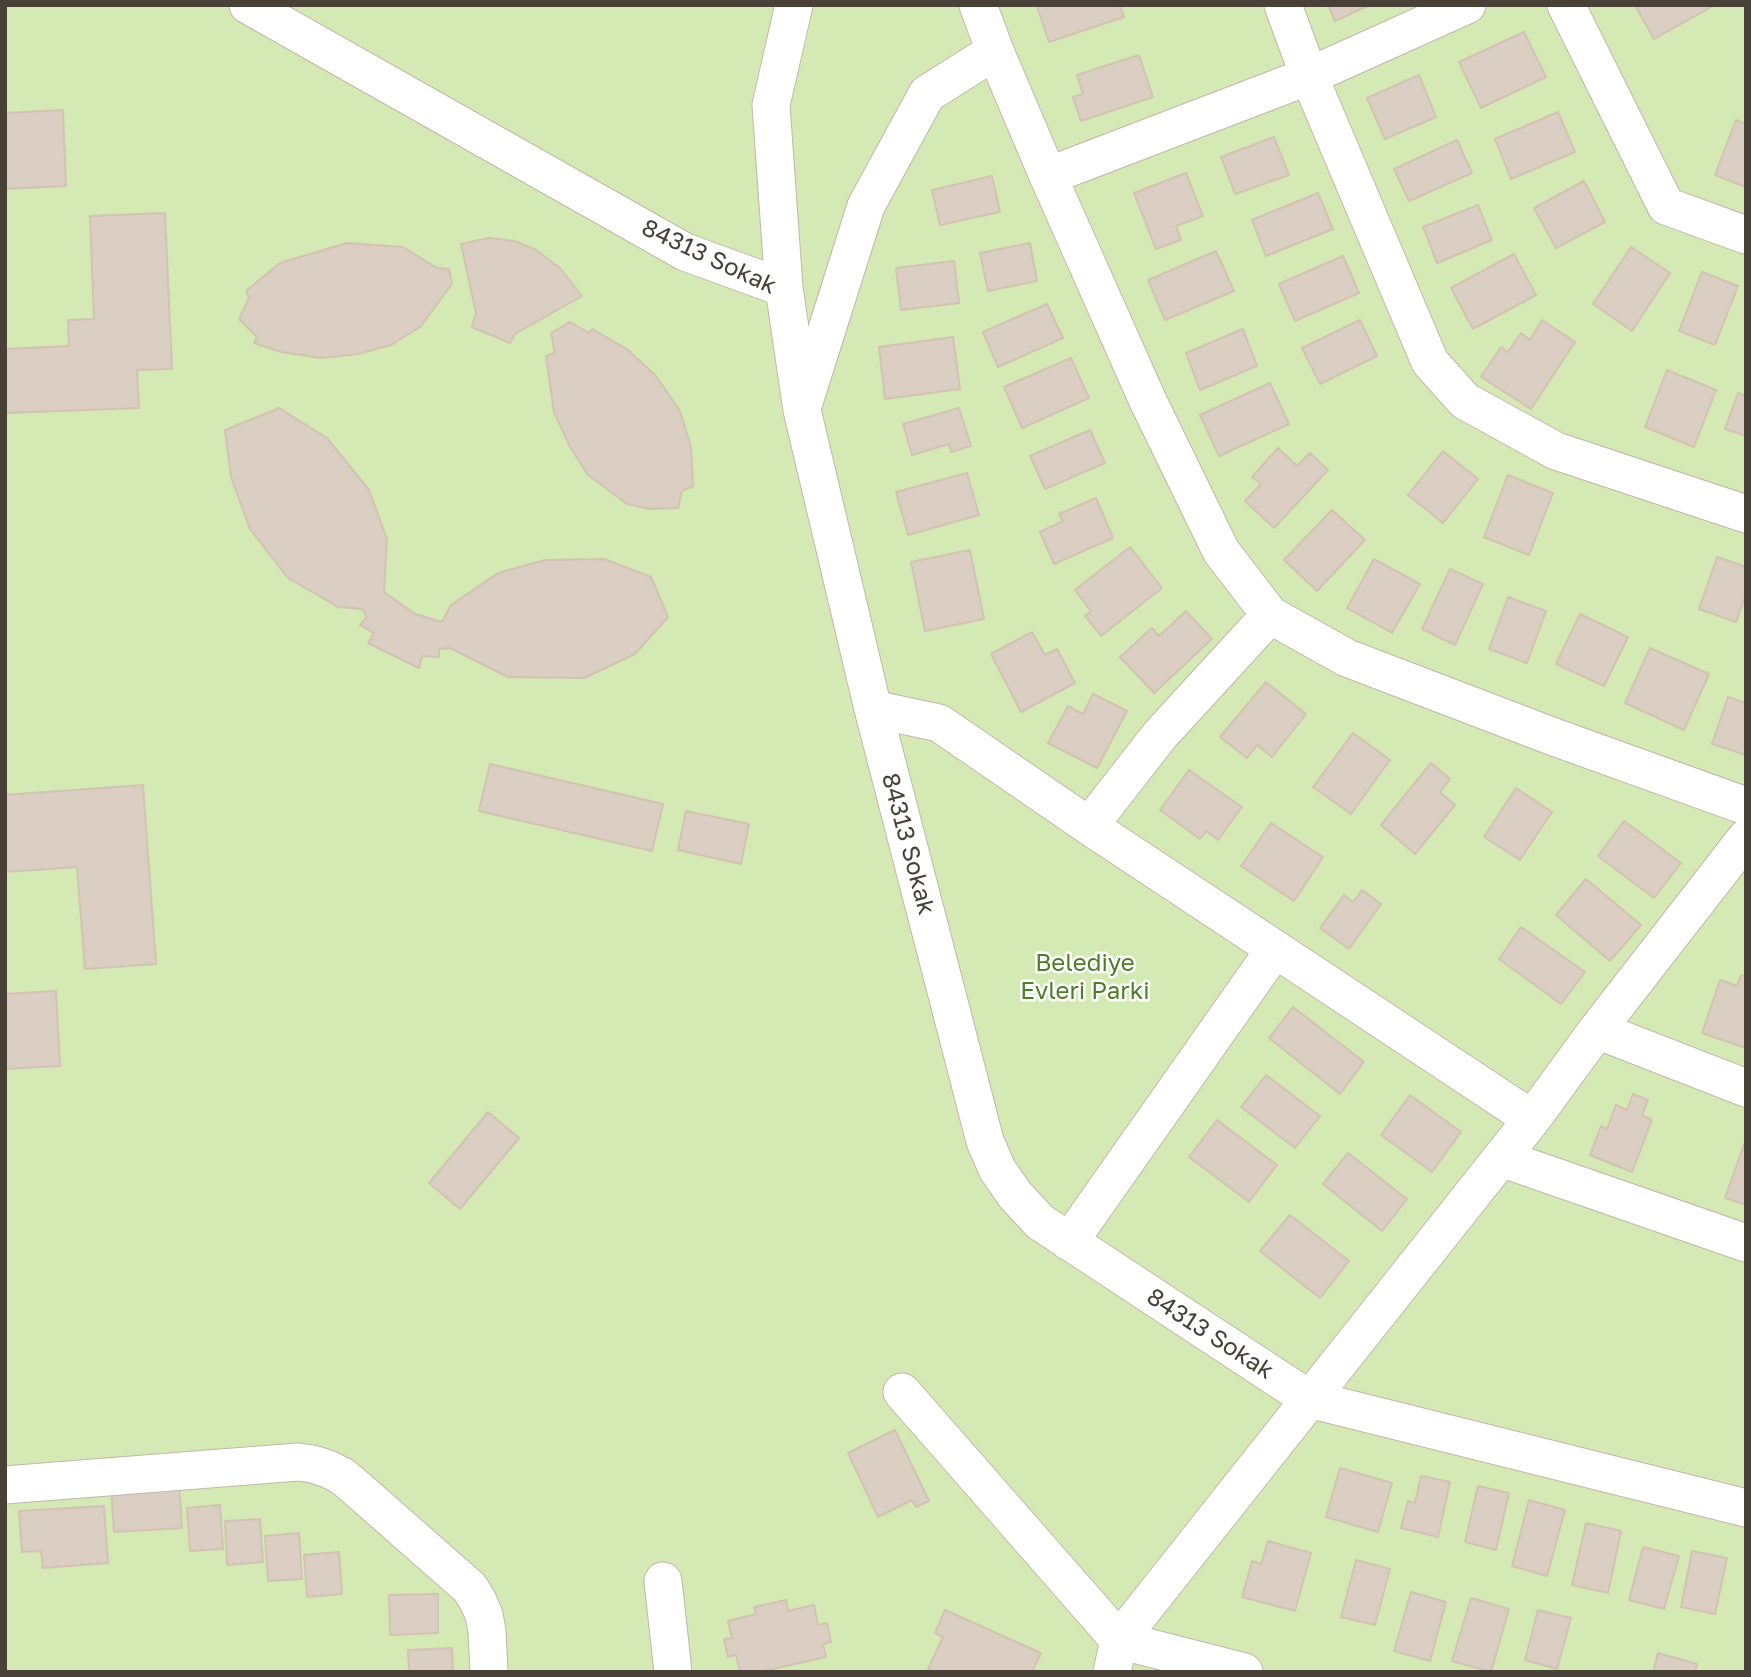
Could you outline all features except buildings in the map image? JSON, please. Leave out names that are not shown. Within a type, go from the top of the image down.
[{"type":"street","name":"84313 Sokak","points":[[248,5],[685,252],[784,288],[802,410],[873,709],[985,1141],[998,1169],[1015,1195],[1040,1222],[1309,1399],[1746,1508]]},
{"type":"street","points":[[784,288],[771,105],[794,5]]},
{"type":"street","points":[[978,5],[1048,176],[1148,401],[1221,551],[1270,615],[1348,658],[1554,737],[1746,806]]},
{"type":"street","points":[[1283,5],[1309,76],[1430,362],[1465,401],[1556,451],[1746,514]]},
{"type":"street","points":[[1048,176],[1309,76],[1468,5]]},
{"type":"street","points":[[1566,5],[1666,206],[1746,235]]},
{"type":"street","points":[[802,410],[866,206],[927,94],[995,51]]},
{"type":"street","points":[[1089,826],[1160,735],[1270,615]]},
{"type":"street","points":[[873,709],[940,723],[1089,826],[1532,1119]]},
{"type":"street","points":[[1115,1656],[1309,1399],[1532,1119],[1597,1030],[1746,838]]},
{"type":"street","points":[[1069,1242],[1275,949]]},
{"type":"street","points":[[1597,1030],[1746,1088]]},
{"type":"street","points":[[1501,1158],[1746,1243]]},
{"type":"street","points":[[902,1392],[1115,1656],[1244,1672]]},
{"type":"street","points":[[5,1485],[298,1462],[328,1469],[354,1486],[470,1588],[484,1615],[489,1672]]},
{"type":"street","points":[[663,1581],[673,1672]]},
{"type":"green space","name":"Belediye Evleri Parki","points":[[5,5],[1746,5],[1746,1672],[5,1672]]}]
